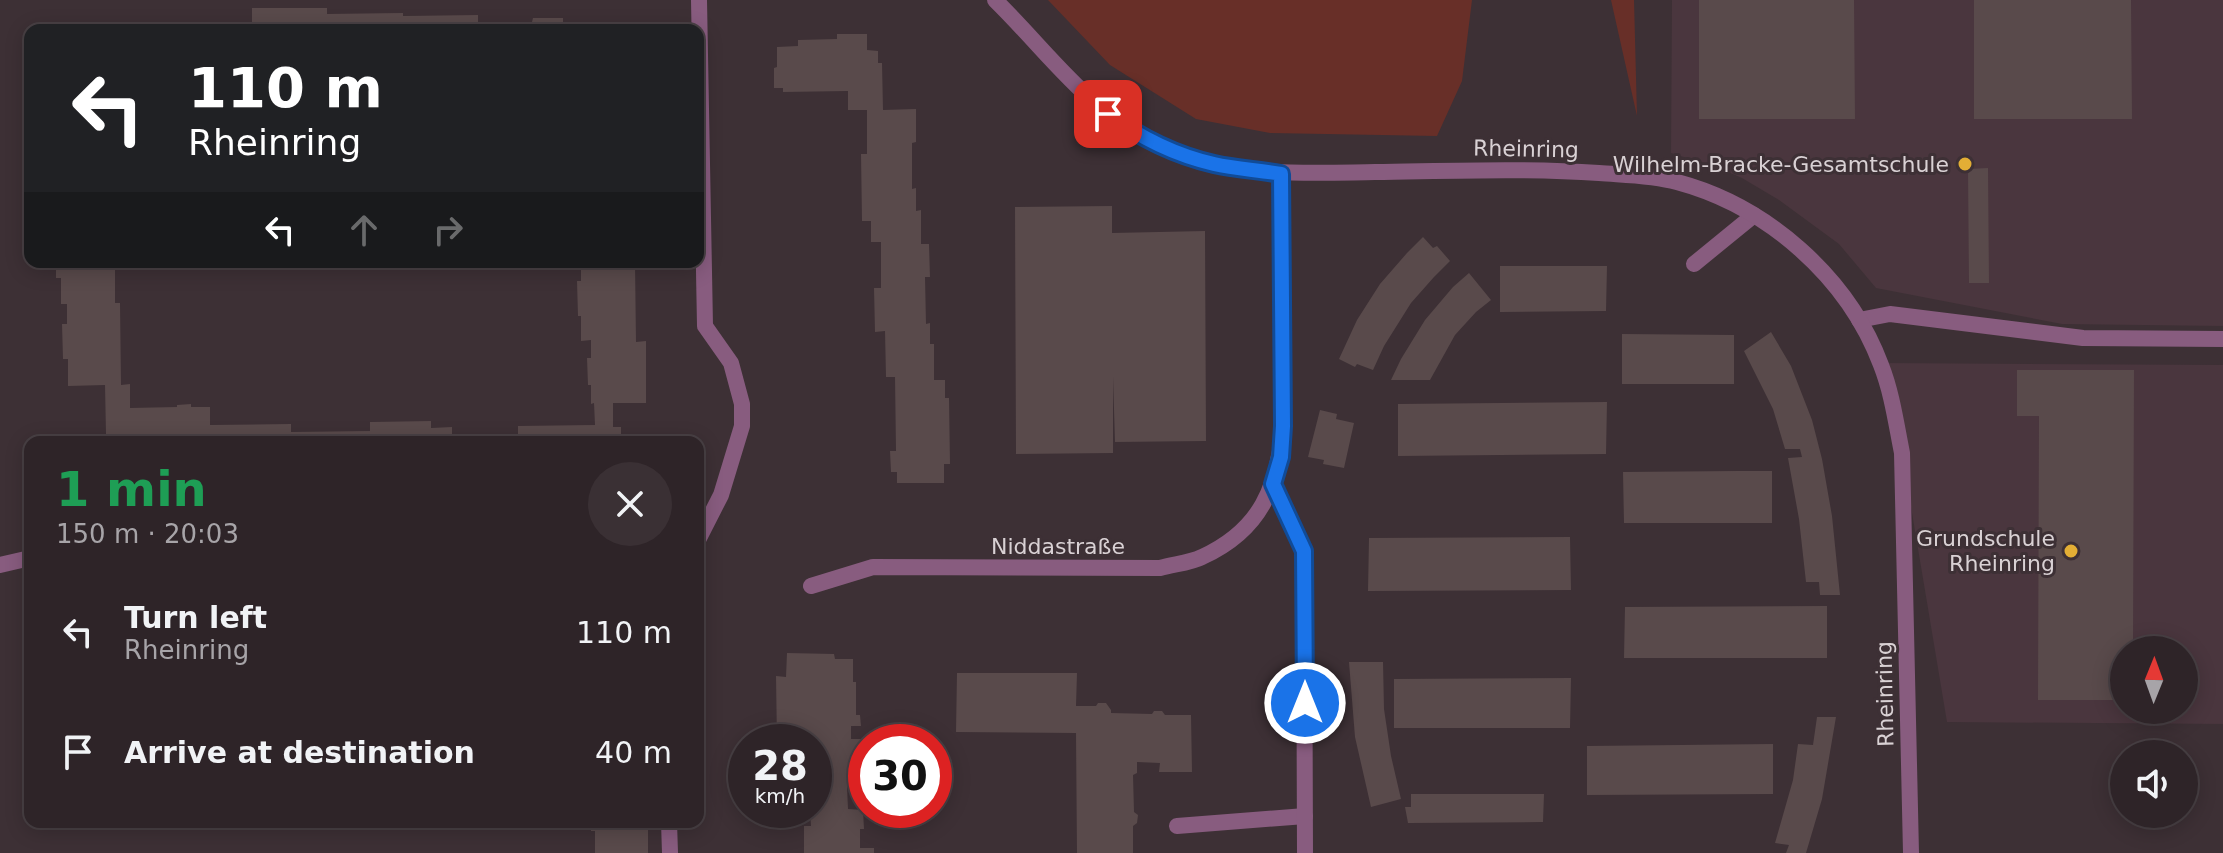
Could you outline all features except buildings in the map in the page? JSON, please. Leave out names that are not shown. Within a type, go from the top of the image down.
[{"type":"street","points":[[699,0],[699,24]]},
{"type":"street","name":"Rheinring","points":[[995,0],[1081,92],[1125,126],[1168,150],[1213,164],[1281,174],[1551,170],[1645,176],[1677,182],[1717,196],[1779,231],[1800,250],[1823,272],[1853,309],[1881,363],[1902,453],[1911,853]]},
{"type":"street","name":"Niddastraße","points":[[811,586],[873,567],[1160,568],[1201,558],[1240,534],[1260,510],[1273,484],[1281,457],[1281,174]]},
{"type":"street","points":[[1694,264],[1754,215]]},
{"type":"street","points":[[704,268],[705,326],[731,363],[742,404],[742,426],[721,495],[704,528]]},
{"type":"street","points":[[1859,320],[1890,314],[2083,338],[2223,339]]},
{"type":"street","points":[[1273,484],[1304,551],[1305,853]]},
{"type":"street","points":[[0,565],[24,559]]},
{"type":"street","points":[[1177,826],[1305,816]]},
{"type":"street","points":[[669,828],[670,853]]},
{"type":"shaded area","points":[[1048,0],[1472,0],[1462,81],[1437,136],[1270,133],[1196,119],[1110,65]]},
{"type":"shaded area","points":[[1611,0],[1634,0],[1637,116]]},
{"type":"shaded area","name":"Wilhelm-Bracke-Gesamtschule","points":[[1672,0],[2223,0],[2223,326],[2062,324],[1876,288],[1839,244],[1779,200],[1742,178],[1671,153]]},
{"type":"shaded area","name":"Grundschule Rheinring","points":[[1881,363],[2223,365],[2223,724],[2198,724],[2198,636],[2110,636],[2110,723],[1947,722],[1902,453]]},
{"type":"place","name":"Wilhelm-Bracke-Gesamtschule","points":[[1965,164]]},
{"type":"place","name":"Grundschule Rheinring","points":[[2071,551]]},
{"type":"route","points":[[1108,114],[1168,150],[1213,164],[1281,174],[1283,426],[1281,457],[1273,484],[1304,551],[1305,703]]}]
